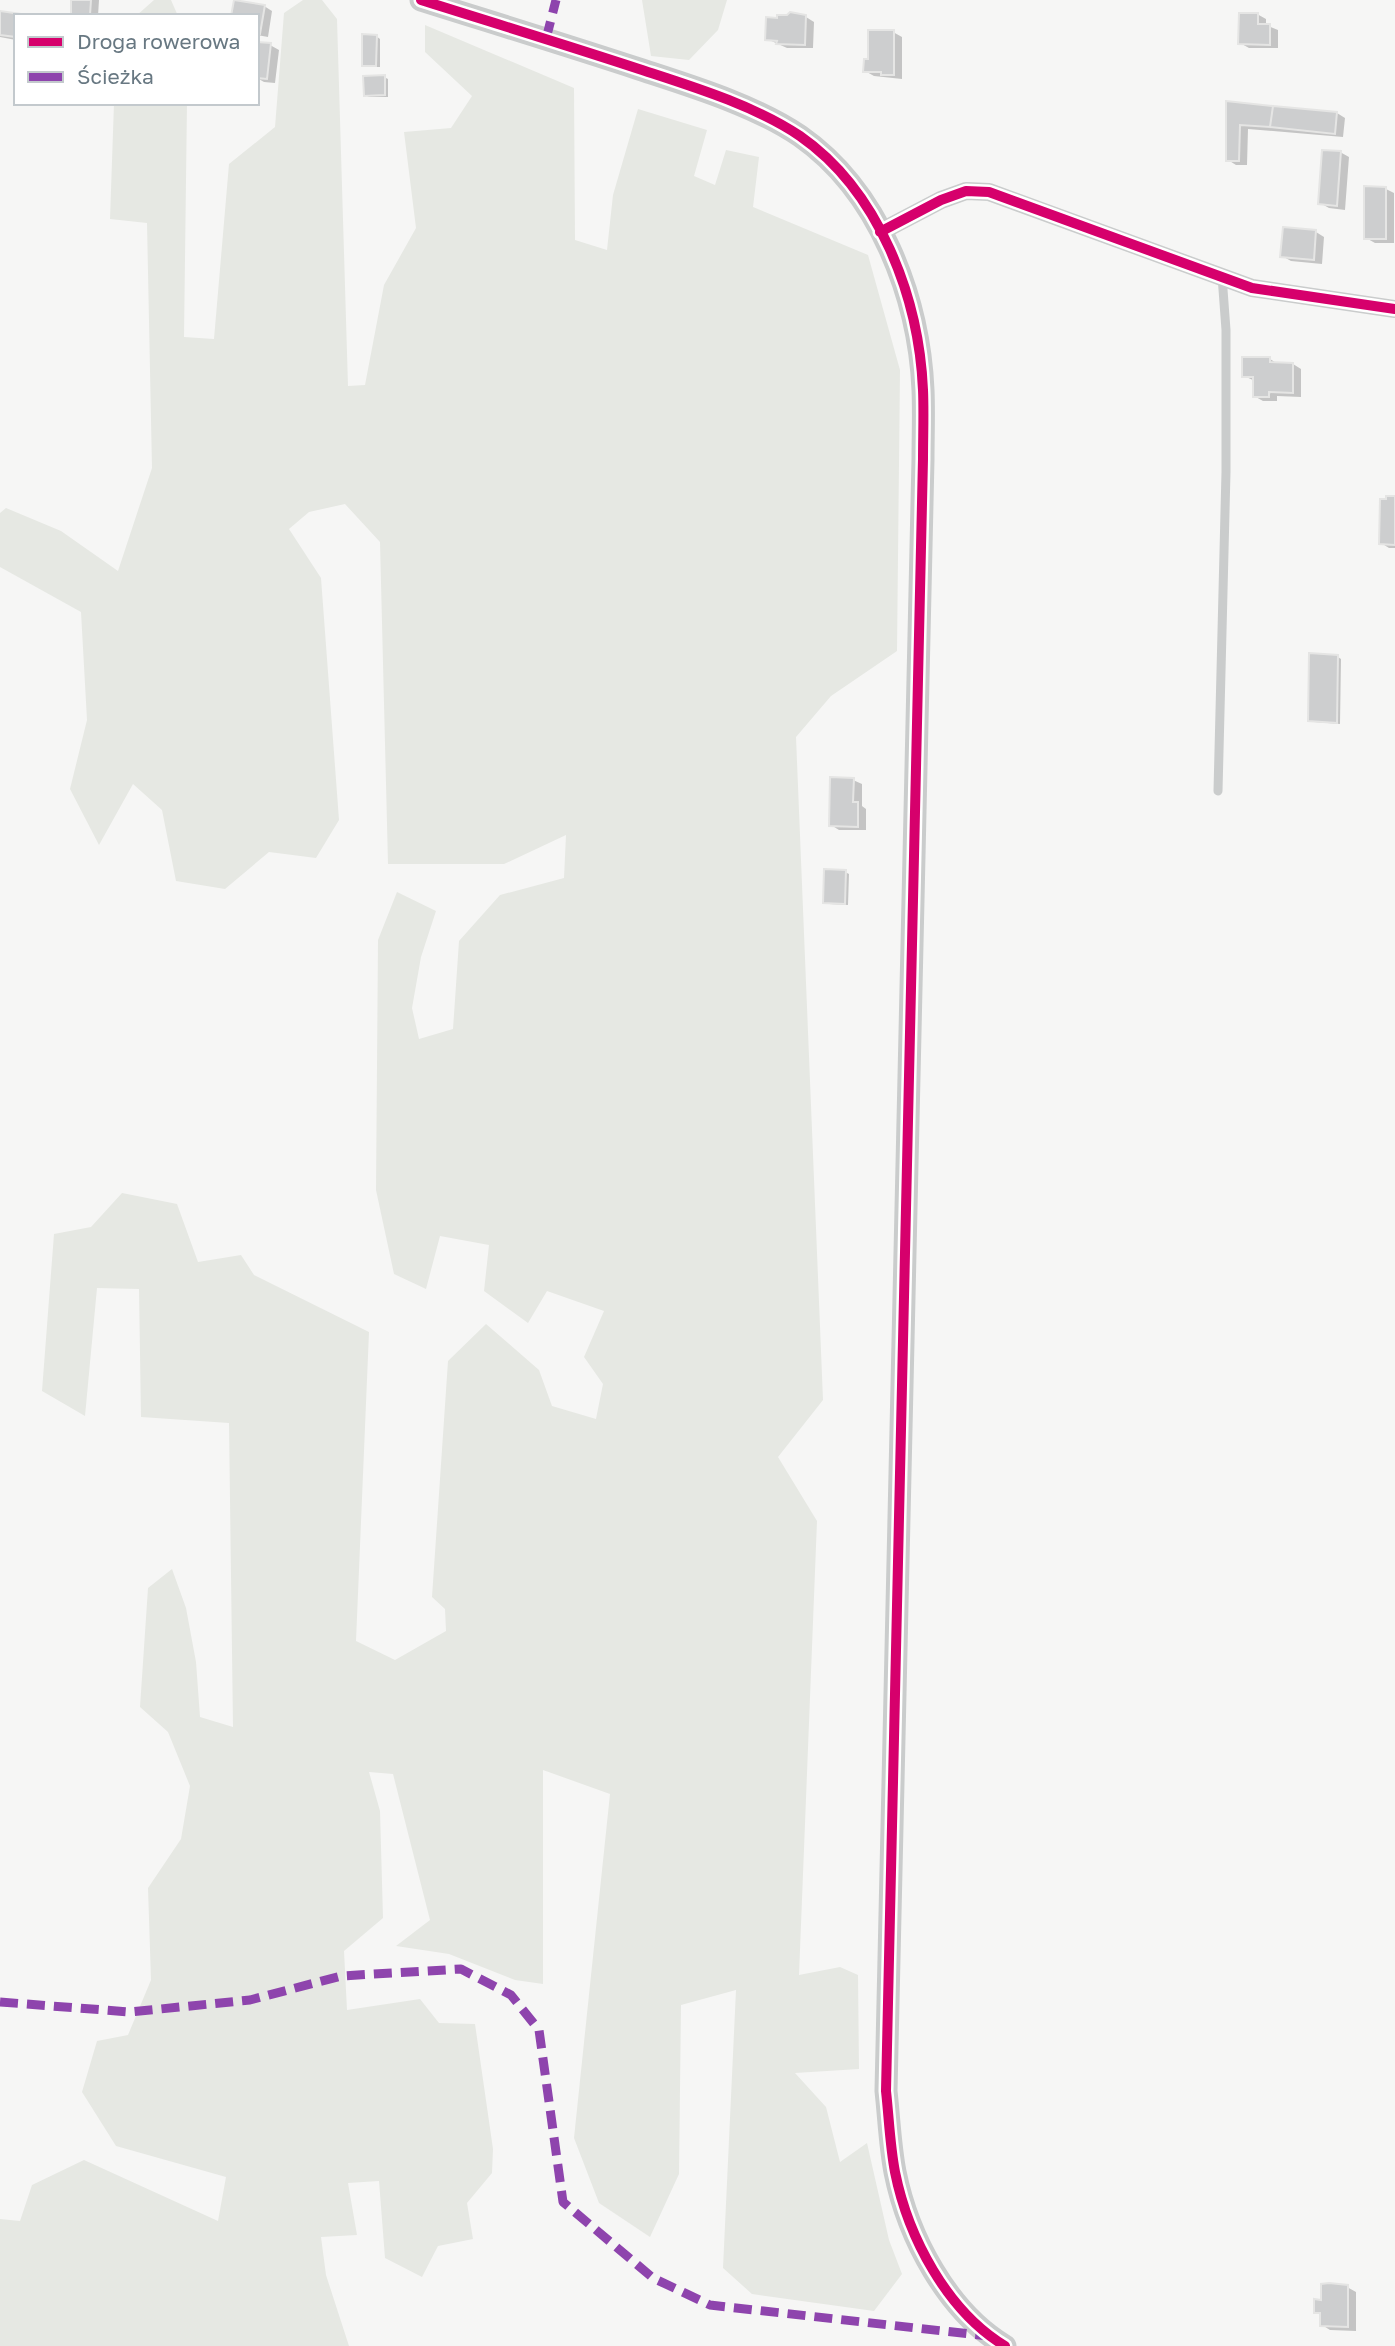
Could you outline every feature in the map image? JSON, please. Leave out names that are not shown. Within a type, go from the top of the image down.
[{"type":"street","points":[[421,0],[688,85],[748,109],[799,136],[827,159],[868,209],[903,281],[916,329],[923,389],[923,417],[886,2091],[895,2174],[926,2260],[958,2307],[989,2337],[1005,2346]]},
{"type":"street","points":[[880,232],[941,200],[966,191],[989,192],[1252,288],[1395,309]]},
{"type":"lane","points":[[1218,791],[1226,472],[1226,330],[1222,276]]},
{"type":"shaded area","points":[[154,0],[171,0],[177,14],[138,14]]},
{"type":"shaded area","points":[[303,0],[322,0],[337,19],[348,386],[365,385],[384,285],[416,228],[404,132],[451,128],[472,96],[425,52],[425,25],[574,88],[575,240],[607,250],[613,195],[638,109],[707,130],[694,176],[715,185],[726,150],[759,157],[753,207],[868,255],[900,370],[897,651],[831,696],[796,737],[823,1400],[778,1457],[817,1521],[799,1975],[840,1967],[858,1975],[859,2069],[795,2073],[826,2107],[840,2162],[867,2143],[889,2240],[902,2274],[874,2311],[752,2294],[723,2268],[736,1990],[681,2005],[679,2174],[650,2237],[599,2203],[574,2138],[610,1794],[543,1770],[543,1984],[515,1980],[449,1954],[396,1946],[430,1920],[393,1774],[369,1772],[380,1811],[383,1918],[344,1951],[347,2010],[420,1999],[439,2023],[475,2024],[493,2149],[492,2173],[467,2203],[473,2239],[438,2246],[422,2277],[385,2258],[379,2181],[348,2183],[357,2235],[321,2237],[326,2275],[349,2346],[0,2346],[0,2219],[20,2221],[32,2185],[84,2160],[218,2221],[226,2177],[116,2146],[82,2092],[97,2041],[128,2035],[151,1980],[148,1888],[181,1839],[190,1786],[168,1732],[140,1707],[148,1588],[172,1569],[186,1608],[196,1662],[200,1717],[233,1727],[229,1423],[141,1417],[139,1289],[97,1288],[85,1416],[42,1391],[54,1234],[91,1227],[122,1193],[177,1204],[198,1262],[241,1255],[254,1275],[369,1332],[356,1641],[395,1660],[446,1631],[445,1609],[432,1597],[448,1361],[486,1324],[539,1370],[552,1406],[596,1419],[603,1384],[584,1357],[604,1311],[547,1291],[528,1323],[484,1291],[489,1245],[440,1236],[426,1289],[394,1274],[376,1190],[378,940],[397,892],[436,911],[421,957],[412,1008],[419,1039],[453,1029],[459,941],[500,895],[564,878],[566,835],[504,864],[388,864],[380,542],[345,504],[309,512],[289,529],[321,578],[339,820],[316,858],[269,852],[225,889],[176,881],[162,810],[133,784],[99,845],[70,789],[87,720],[81,612],[0,567],[0,513],[6,508],[61,531],[118,571],[152,468],[147,223],[110,219],[114,105],[187,105],[184,337],[214,339],[229,164],[275,127],[284,13]]},
{"type":"shaded area","points":[[642,0],[727,0],[718,30],[689,60],[651,56]]},
{"type":"building","points":[[71,0],[91,0],[90,14],[71,14]]},
{"type":"building","points":[[234,0],[265,5],[260,34],[259,14],[231,14]]},
{"type":"building","points":[[0,11],[21,14],[14,14],[14,37],[0,35]]},
{"type":"building","points":[[790,12],[806,15],[805,45],[776,44],[777,41],[765,40],[766,17],[777,18],[777,15],[787,15]]},
{"type":"building","points":[[1239,13],[1258,13],[1258,24],[1270,24],[1270,45],[1238,44]]},
{"type":"building","points":[[868,30],[894,30],[894,75],[863,72],[864,59],[868,59]]},
{"type":"building","points":[[362,34],[377,35],[376,66],[362,66]]},
{"type":"building","points":[[259,42],[271,43],[267,79],[259,78]]},
{"type":"building","points":[[385,75],[385,95],[364,96],[363,76]]},
{"type":"building","points":[[1226,101],[1273,106],[1270,127],[1240,125],[1239,161],[1226,161]]},
{"type":"building","points":[[1273,106],[1337,112],[1335,134],[1270,127]]},
{"type":"building","points":[[1322,150],[1341,151],[1337,206],[1318,204]]},
{"type":"building","points":[[1364,186],[1386,187],[1386,239],[1364,239]]},
{"type":"building","points":[[1283,227],[1316,230],[1314,260],[1280,257]]},
{"type":"building","points":[[1242,357],[1270,357],[1270,362],[1293,363],[1293,393],[1269,392],[1269,397],[1253,397],[1253,377],[1242,377]]},
{"type":"building","points":[[1386,496],[1395,496],[1395,545],[1379,544],[1380,499],[1386,499]]},
{"type":"building","points":[[1309,653],[1338,655],[1337,723],[1308,721]]},
{"type":"building","points":[[830,777],[854,778],[853,802],[858,802],[858,827],[829,826]]},
{"type":"building","points":[[824,869],[846,870],[845,904],[823,903]]},
{"type":"building","points":[[1321,2284],[1348,2285],[1348,2327],[1320,2326],[1320,2313],[1314,2313],[1314,2299],[1321,2300]]},
{"type":"marked path","points":[[546,39],[556,0]]},
{"type":"marked path","points":[[0,2002],[130,2012],[250,2000],[341,1976],[461,1969],[511,1995],[539,2030],[563,2202],[653,2278],[710,2305],[988,2336]]},
{"type":"cycle path","points":[[421,0],[701,89],[763,115],[800,136],[828,159],[852,186],[873,216],[890,249],[913,319],[923,390],[923,459],[886,2091],[895,2172],[901,2197],[920,2246],[948,2293],[984,2331],[1005,2346]]},
{"type":"cycle path","points":[[880,232],[941,200],[966,191],[989,192],[1252,288],[1395,309]]}]
